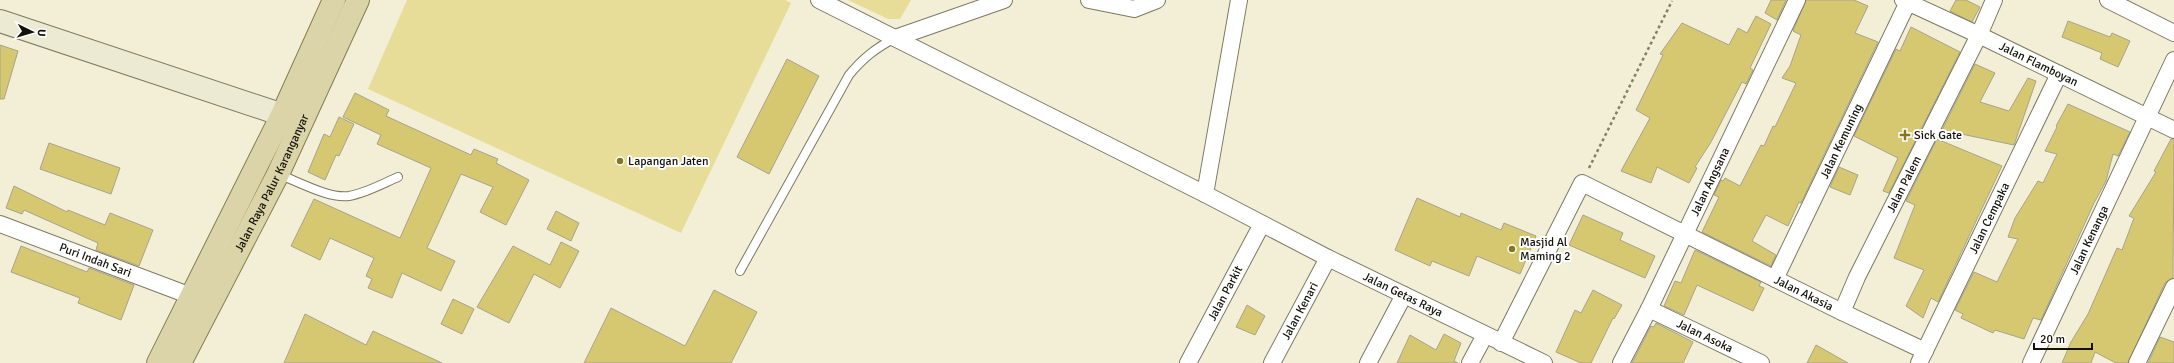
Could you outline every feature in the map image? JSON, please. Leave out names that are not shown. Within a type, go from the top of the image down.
[{"type":"main road","name":"Jalan Raya Palur Karanganyar","points":[[180,363],[269,169],[269,110],[334,0]]},
{"type":"main road","name":"Jalan Raya Palur Karanganyar","points":[[158,363],[177,292],[269,169],[302,122],[358,0]]},
{"type":"street","name":"Jalan Getas Raya","points":[[819,0],[1205,194],[1328,258],[1500,343],[1544,363]]},
{"type":"street","points":[[895,38],[1004,0]]},
{"type":"street","points":[[1089,0],[1120,8],[1134,9],[1157,0]]},
{"type":"street","points":[[1205,194],[1239,0]]},
{"type":"street","name":"Jalan Angsana","points":[[1621,363],[1649,309],[1684,233],[1797,0]]},
{"type":"street","name":"Jalan Palem","points":[[1842,312],[1857,277],[1979,35],[1994,0]]},
{"type":"street","points":[[2108,0],[2174,33]]},
{"type":"street","name":"Jalan Flamboyan","points":[[1905,1],[1979,35],[2174,130]]},
{"type":"street","name":"Jalan Kemuning","points":[[1775,279],[1905,1]]},
{"type":"street","points":[[0,21],[302,122]]},
{"type":"street","name":"Jalan Kenanga","points":[[2031,363],[2174,60]]},
{"type":"street","name":"Jalan Cempaka","points":[[1922,357],[2059,74]]},
{"type":"street","points":[[1500,343],[1582,183]]},
{"type":"street","name":"Jalan Akasia","points":[[1582,183],[1842,312],[1922,357]]},
{"type":"street","name":"Puri Indah Sari","points":[[0,224],[177,292]]},
{"type":"street","name":"Jalan Parkit","points":[[1188,363],[1262,224]]},
{"type":"street","name":"Jalan Kenari","points":[[1272,363],[1328,258]]},
{"type":"street","points":[[2137,363],[2174,287]]},
{"type":"street","points":[[1368,363],[1404,295]]},
{"type":"street","name":"Jalan Asoka","points":[[1649,309],[1761,363]]},
{"type":"street","points":[[1470,363],[1485,335]]},
{"type":"lane","points":[[740,271],[849,75],[861,60],[874,49],[895,38]]},
{"type":"lane","points":[[269,169],[330,194],[347,196],[361,193],[398,177]]},
{"type":"path","points":[[1582,183],[1672,1]]},
{"type":"shaded area","name":"Lapangan Jaten","points":[[407,0],[785,0],[791,3],[681,233],[368,89]]},
{"type":"shaded area","points":[[848,0],[911,0],[900,19],[888,19]]},
{"type":"building","points":[[1771,0],[1786,0],[1777,20],[1765,13]]},
{"type":"building","points":[[1806,0],[1854,0],[1868,6],[1855,33],[1878,42],[1801,203],[1799,202],[1788,226],[1766,215],[1752,241],[1776,255],[1771,266],[1702,232],[1719,197],[1714,195],[1721,180],[1723,181],[1725,178],[1740,186],[1761,145],[1764,146],[1773,126],[1775,127],[1796,83],[1782,78],[1790,66],[1801,35],[1793,31]]},
{"type":"building","points":[[1956,0],[1966,0],[1980,7],[1972,22],[1950,11]]},
{"type":"building","points":[[1756,16],[1771,24],[1750,68],[1753,70],[1746,84],[1742,82],[1711,142],[1695,167],[1697,168],[1689,183],[1657,167],[1651,183],[1621,171],[1650,118],[1636,110],[1663,55],[1660,54],[1682,23],[1729,45],[1738,28],[1747,33]]},
{"type":"building","points":[[2068,21],[2110,37],[2112,33],[2130,41],[2118,67],[2100,59],[2102,53],[2062,37]]},
{"type":"building","points":[[1911,27],[1960,52],[1889,193],[1883,191],[1898,158],[1854,136],[1896,49],[1900,51]]},
{"type":"building","points":[[0,45],[18,51],[4,99],[0,99]]},
{"type":"building","points":[[787,59],[819,76],[769,174],[737,157]]},
{"type":"building","points":[[1975,64],[1995,73],[1980,102],[2009,111],[2028,78],[2036,81],[2014,145],[1942,130]]},
{"type":"building","points":[[355,93],[389,110],[386,116],[471,155],[474,149],[498,159],[496,163],[529,180],[506,225],[480,212],[493,187],[461,174],[427,248],[455,261],[441,291],[402,273],[392,298],[368,288],[372,279],[366,276],[374,258],[330,238],[320,260],[291,246],[314,199],[400,238],[431,168],[377,144],[381,135],[343,117]]},
{"type":"building","points":[[2068,104],[2130,132],[2118,156],[2113,154],[2106,181],[2094,203],[2041,320],[2033,318],[2024,339],[1995,330],[1993,333],[1961,318],[1963,314],[1955,310],[1974,272],[1997,282],[2018,239],[2008,237],[2015,218],[2038,181],[2043,183],[2057,154],[2045,151]]},
{"type":"building","points":[[339,117],[354,124],[339,156],[336,155],[325,180],[308,172],[324,134],[330,137]]},
{"type":"building","points":[[1937,139],[2002,166],[1938,302],[1931,298],[1923,318],[1906,306],[1924,270],[1894,258],[1915,205],[1906,201]]},
{"type":"building","points":[[2171,139],[2174,139],[2173,278],[2165,283],[2128,363],[2116,363],[2095,352],[2091,363],[2062,363],[2071,342],[2088,314],[2117,248],[2122,250],[2134,218],[2129,216],[2156,172],[2154,171]]},
{"type":"building","points":[[49,143],[120,168],[111,194],[40,169]]},
{"type":"building","points":[[1839,167],[1858,175],[1850,195],[1830,187]]},
{"type":"building","points":[[14,186],[67,212],[68,210],[105,225],[110,213],[153,230],[139,266],[96,250],[98,243],[24,210],[22,214],[6,208]]},
{"type":"building","points":[[1417,198],[1460,217],[1461,213],[1501,230],[1504,223],[1536,236],[1520,274],[1477,256],[1469,276],[1432,261],[1430,266],[1395,250]]},
{"type":"building","points":[[556,211],[579,223],[571,241],[547,229]]},
{"type":"building","points":[[1583,215],[1623,233],[1620,240],[1655,256],[1645,278],[1569,245]]},
{"type":"building","points":[[561,242],[579,251],[560,288],[534,274],[509,323],[477,307],[513,246],[550,265]]},
{"type":"building","points":[[21,246],[87,272],[89,268],[134,285],[121,320],[78,303],[80,298],[11,272]]},
{"type":"building","points":[[1695,250],[1761,282],[1759,286],[1764,288],[1753,311],[1697,285],[1684,315],[1664,306],[1675,281],[1681,283]]},
{"type":"building","points":[[714,290],[757,312],[731,363],[584,363],[611,308],[685,346]]},
{"type":"building","points":[[1593,290],[1622,305],[1614,319],[1613,318],[1591,363],[1581,363],[1556,352],[1575,310],[1581,313]]},
{"type":"building","points":[[453,299],[474,309],[462,334],[441,324]]},
{"type":"building","points":[[1247,305],[1265,316],[1255,335],[1236,327]]},
{"type":"building","points":[[305,314],[366,345],[373,331],[442,363],[284,363]]},
{"type":"building","points":[[1656,323],[1693,342],[1683,363],[1632,363],[1651,326],[1654,327]]},
{"type":"building","points":[[1444,334],[1461,343],[1454,361],[1458,363],[1397,363],[1410,335],[1436,350]]},
{"type":"building","points":[[2160,337],[2174,342],[2174,363],[2148,363]]},
{"type":"building","points":[[1816,345],[1848,363],[1807,363]]},
{"type":"place","name":"Sick Gate","points":[[1905,135]]},
{"type":"place","name":"Lapangan Jaten","points":[[620,161]]},
{"type":"place","name":"Masjid Al Maming 2","points":[[1512,249]]}]
